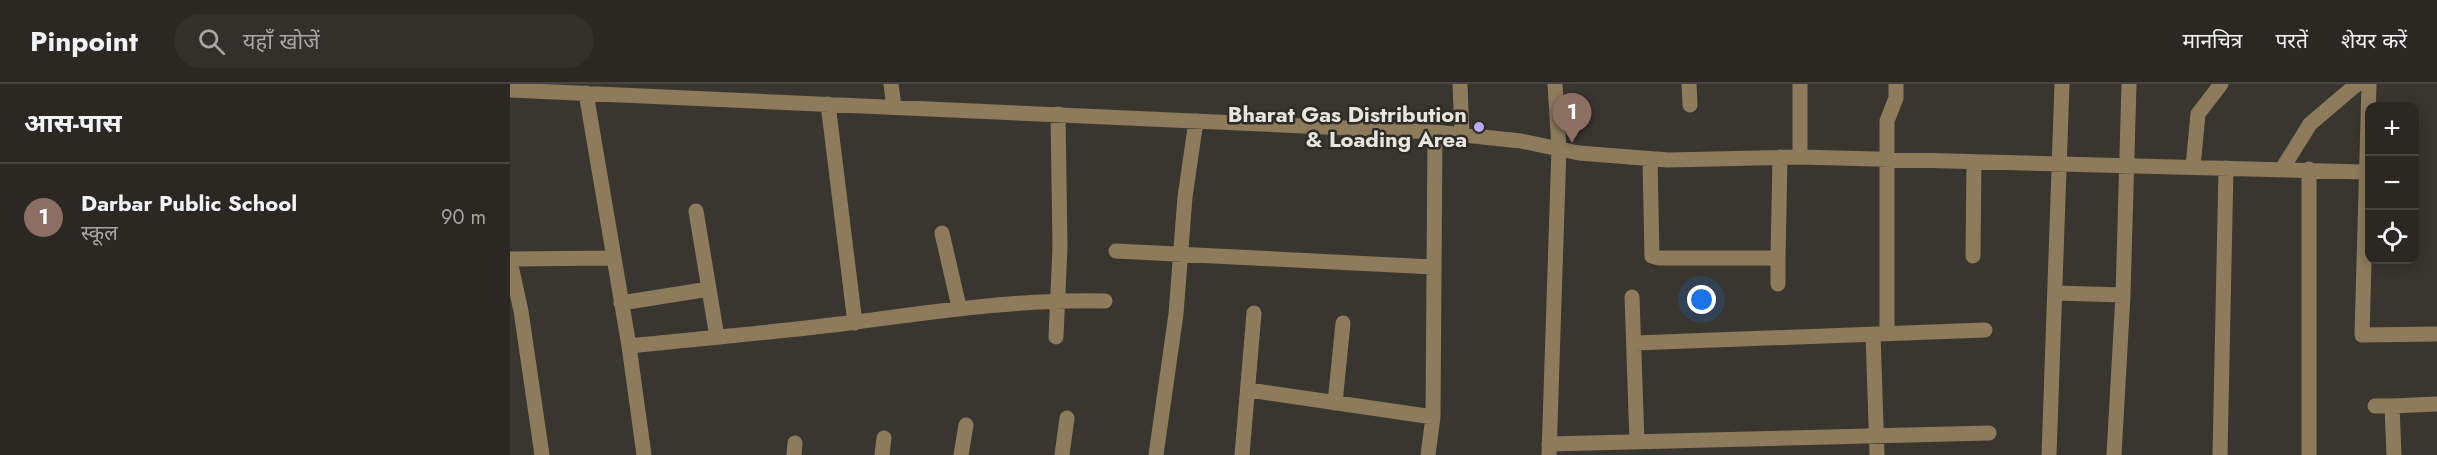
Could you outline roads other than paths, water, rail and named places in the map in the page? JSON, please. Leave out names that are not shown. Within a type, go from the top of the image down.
[{"type":"street","points":[[891,84],[894,107]]},
{"type":"street","points":[[1460,84],[1462,135]]},
{"type":"street","points":[[1555,84],[1559,148],[1549,450],[1637,442],[1654,448],[1876,436],[1989,433]]},
{"type":"street","points":[[1689,84],[1690,105]]},
{"type":"street","points":[[1800,84],[1800,158]]},
{"type":"street","points":[[1877,455],[1887,121],[1896,98],[1896,84]]},
{"type":"street","points":[[2049,455],[2062,84]]},
{"type":"street","points":[[2114,455],[2123,295],[2129,84]]},
{"type":"street","points":[[2193,167],[2198,114],[2220,84]]},
{"type":"street","points":[[2282,169],[2310,124],[2357,84]]},
{"type":"street","points":[[2369,84],[2364,172],[2362,335],[2437,334]]},
{"type":"street","points":[[510,90],[586,93],[675,90],[828,104],[1435,132],[1521,141],[1579,153],[1650,159],[1780,157],[2364,172]]},
{"type":"street","points":[[586,93],[629,346],[644,455]]},
{"type":"street","points":[[828,104],[855,323]]},
{"type":"street","points":[[1056,337],[1060,247],[1058,114]]},
{"type":"street","points":[[1156,455],[1176,314],[1196,121]]},
{"type":"street","points":[[1428,455],[1432,417],[1435,132]]},
{"type":"street","points":[[1778,285],[1780,157]]},
{"type":"street","points":[[1650,159],[1652,256],[1659,258],[1778,258]]},
{"type":"street","points":[[1973,256],[1974,162]]},
{"type":"street","points":[[2220,455],[2226,168]]},
{"type":"street","points":[[2309,169],[2309,455]]},
{"type":"street","points":[[696,211],[717,337]]},
{"type":"street","points":[[942,233],[959,307]]},
{"type":"street","points":[[1116,251],[1181,252],[1433,267]]},
{"type":"street","points":[[542,455],[521,311],[510,260],[613,258]]},
{"type":"street","points":[[621,303],[709,289]]},
{"type":"street","points":[[2056,292],[2123,295]]},
{"type":"street","points":[[1632,297],[1637,442]]},
{"type":"street","points":[[629,346],[855,323],[959,307],[1056,300],[1106,301]]},
{"type":"street","points":[[1242,455],[1254,313]]},
{"type":"street","points":[[1335,403],[1343,323]]},
{"type":"street","points":[[1635,343],[1985,330]]},
{"type":"street","points":[[1249,390],[1432,417]]},
{"type":"street","points":[[2374,406],[2437,404]]},
{"type":"street","points":[[2392,406],[2394,455]]},
{"type":"street","points":[[1062,455],[1067,418]]},
{"type":"street","points":[[961,455],[966,425]]},
{"type":"street","points":[[882,455],[884,438]]},
{"type":"place","name":"Bharat Gas Distribution & Loading Area","points":[[1479,127]]},
{"type":"place","name":"Darbar Public School","points":[[1572,143]]}]
